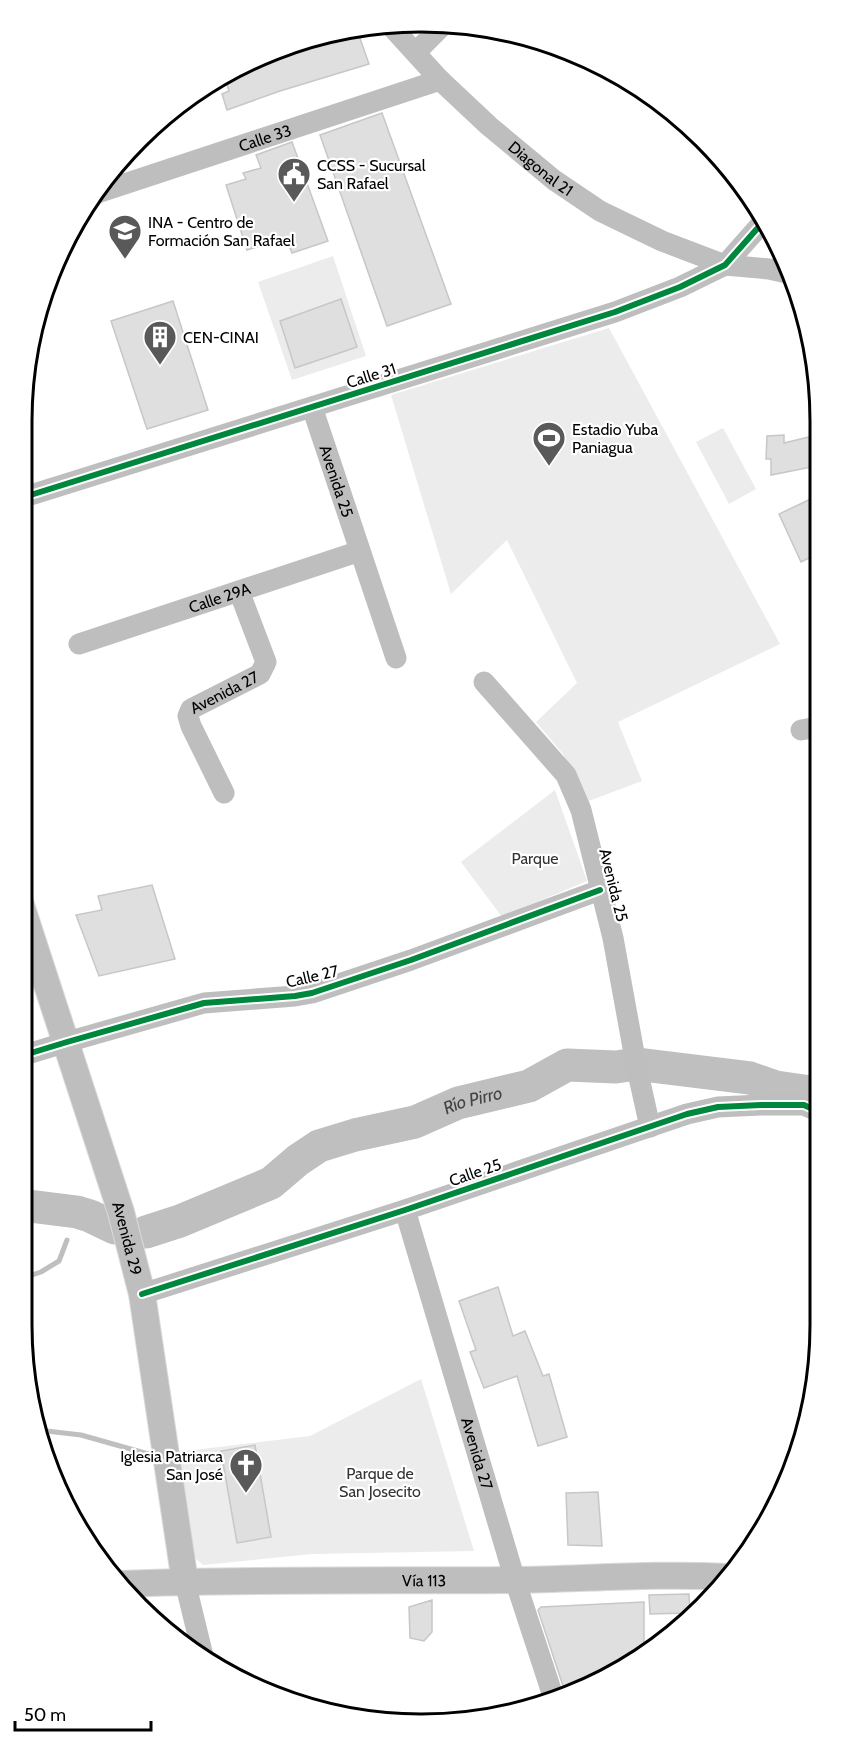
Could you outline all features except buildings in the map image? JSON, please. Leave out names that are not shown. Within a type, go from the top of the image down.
[{"type":"main road","name":"Avenida 29","points":[[32,938],[121,1212],[142,1294],[185,1582]]},
{"type":"main road","name":"Vía 113","points":[[130,1584],[717,1576]]},
{"type":"street","name":"Diagonal 21","points":[[397,32],[440,80],[489,126],[554,180],[600,211],[662,241],[725,266]]},
{"type":"street","points":[[416,52],[436,32]]},
{"type":"street","name":"Calle 33","points":[[108,189],[440,80]]},
{"type":"street","points":[[725,266],[758,228]]},
{"type":"street","points":[[725,266],[780,272]]},
{"type":"street","name":"Calle 31","points":[[32,495],[615,312],[725,266]]},
{"type":"street","name":"Avenida 25","points":[[312,407],[396,658]]},
{"type":"street","name":"Calle 29A","points":[[79,644],[360,551]]},
{"type":"street","name":"Avenida 27","points":[[224,793],[188,716],[192,709],[260,674],[264,669],[266,662],[239,591]]},
{"type":"street","name":"Avenida 25","points":[[484,682],[566,775],[581,810],[613,938],[650,1126]]},
{"type":"street","name":"Calle 27","points":[[32,1053],[204,1003],[312,993],[411,960],[600,890]]},
{"type":"street","name":"Calle 25","points":[[142,1294],[405,1210],[687,1114],[718,1107],[804,1105],[810,1108]]},
{"type":"street","name":"Avenida 27","points":[[405,1210],[515,1580],[551,1691]]},
{"type":"street","points":[[185,1582],[201,1646]]},
{"type":"green space","points":[[333,256],[366,356],[292,380],[258,282]]},
{"type":"green space","name":"Estadio Yuba Paniagua","points":[[609,328],[780,644],[618,722],[642,781],[586,802],[563,754],[536,722],[577,683],[507,540],[451,594],[391,395]]},
{"type":"green space","points":[[723,428],[756,489],[729,504],[696,442]]},
{"type":"green space","name":"Parque","points":[[555,790],[587,881],[502,917],[461,862]]},
{"type":"green space","name":"Parque de San Josecito","points":[[421,1379],[474,1551],[312,1554],[203,1565],[195,1558],[177,1452],[310,1436]],"holes":[[[255,1445],[271,1536],[237,1542],[221,1451]]]},
{"type":"waterway","name":"Río Pirro","points":[[146,1232],[180,1221],[271,1183],[319,1146],[355,1135],[415,1122],[458,1103],[529,1086],[567,1065],[616,1067],[636,1064],[750,1078],[776,1087],[810,1092]]},
{"type":"waterway","name":"Río Pirro","points":[[32,1206],[77,1212],[115,1228]]},
{"type":"waterway","points":[[81,1223],[90,1216]]},
{"type":"waterway","points":[[32,1275],[59,1261],[67,1240]]},
{"type":"waterway","points":[[47,1431],[81,1435],[159,1457]]},
{"type":"waterway","points":[[175,1457],[186,1458]]},
{"type":"cycle path","points":[[32,495],[615,312],[680,287],[725,265],[758,228]]},
{"type":"cycle path","points":[[32,1053],[204,1003],[312,993],[411,960],[600,890]]},
{"type":"cycle path","points":[[142,1294],[405,1210],[687,1114],[718,1107],[804,1105],[810,1108]]},
{"type":"place","name":"CCSS - Sucursal San Rafael","points":[[294,203]]},
{"type":"place","name":"INA - Centro de Formación San Rafael","points":[[125,260]]},
{"type":"place","name":"CEN-CINAI","points":[[160,366]]},
{"type":"place","name":"Estadio Yuba Paniagua","points":[[549,467]]},
{"type":"place","name":"Iglesia Patriarca San José","points":[[246,1494]]}]
